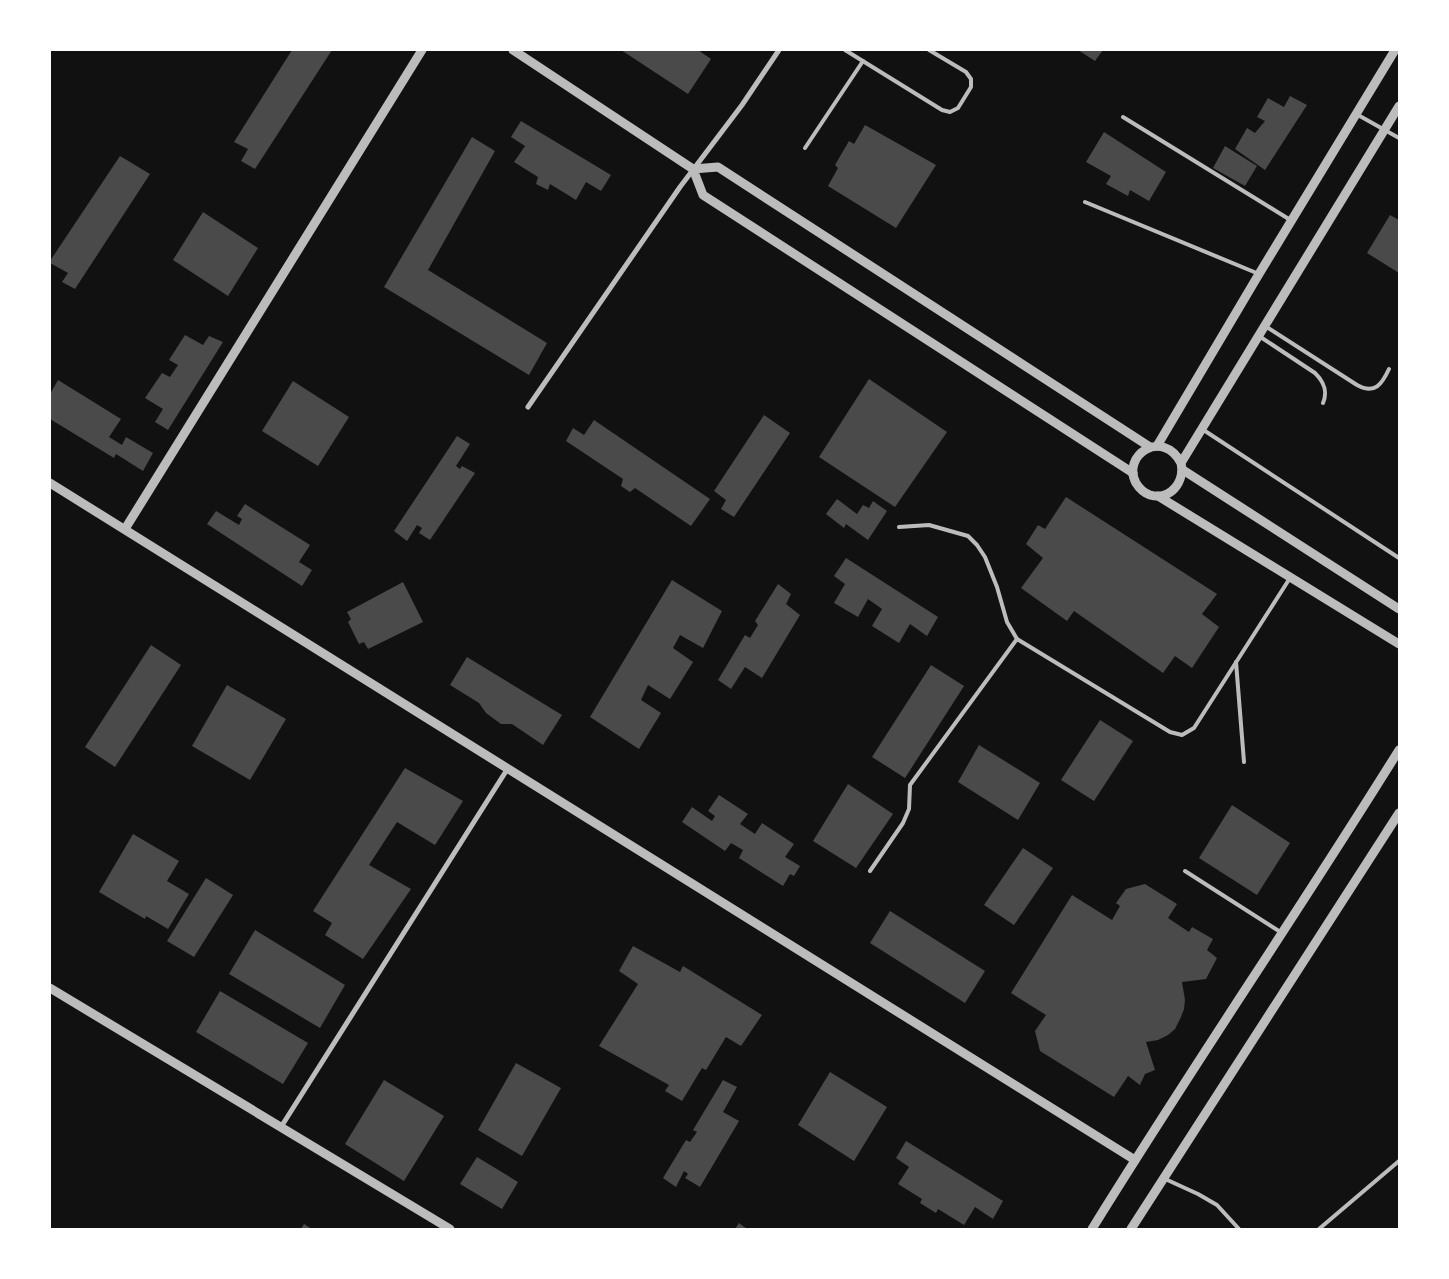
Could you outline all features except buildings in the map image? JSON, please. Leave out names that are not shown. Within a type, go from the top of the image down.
[{"type":"street","points":[[125,529],[422,50]]},
{"type":"street","points":[[513,50],[693,169],[703,195],[1133,473]]},
{"type":"street","points":[[528,408],[693,169],[742,105],[779,50]]},
{"type":"street","points":[[1395,50],[1154,446],[1142,451],[1137,457],[1134,465],[1134,479],[1144,491],[1158,496],[1168,494],[1176,488],[1181,480],[1182,466],[1202,429],[1399,106]]},
{"type":"street","points":[[693,169],[718,167],[1154,446],[1172,450],[1178,456],[1182,466],[1399,609]]},
{"type":"street","points":[[50,483],[1135,1160]]},
{"type":"street","points":[[1158,496],[1399,644]]},
{"type":"street","points":[[1092,1229],[1399,750]]},
{"type":"street","points":[[281,1128],[508,768]]},
{"type":"street","points":[[1131,1229],[1399,813]]},
{"type":"street","points":[[50,988],[450,1229]]},
{"type":"lane","points":[[845,50],[942,110],[947,112],[953,111],[958,108],[971,87],[971,79],[966,72],[929,50]]},
{"type":"lane","points":[[805,148],[863,61]]},
{"type":"lane","points":[[1357,114],[1399,138]]},
{"type":"lane","points":[[1123,117],[1292,221]]},
{"type":"lane","points":[[1085,202],[1259,274]]},
{"type":"lane","points":[[1265,326],[1364,388],[1372,389],[1379,385],[1389,369]]},
{"type":"lane","points":[[1259,336],[1315,373],[1322,380],[1325,388],[1323,402]]},
{"type":"lane","points":[[1202,429],[1399,558]]},
{"type":"lane","points":[[899,528],[928,525],[968,536],[985,557],[998,587],[1007,622],[1016,639],[1170,732],[1182,735],[1194,728],[1290,578]]},
{"type":"lane","points":[[870,871],[903,823],[909,809],[910,785],[1016,639]]},
{"type":"lane","points":[[1236,662],[1244,762]]},
{"type":"lane","points":[[1185,871],[1282,933]]},
{"type":"lane","points":[[1319,1229],[1399,1161]]},
{"type":"lane","points":[[1163,1178],[1217,1205],[1239,1229]]}]
